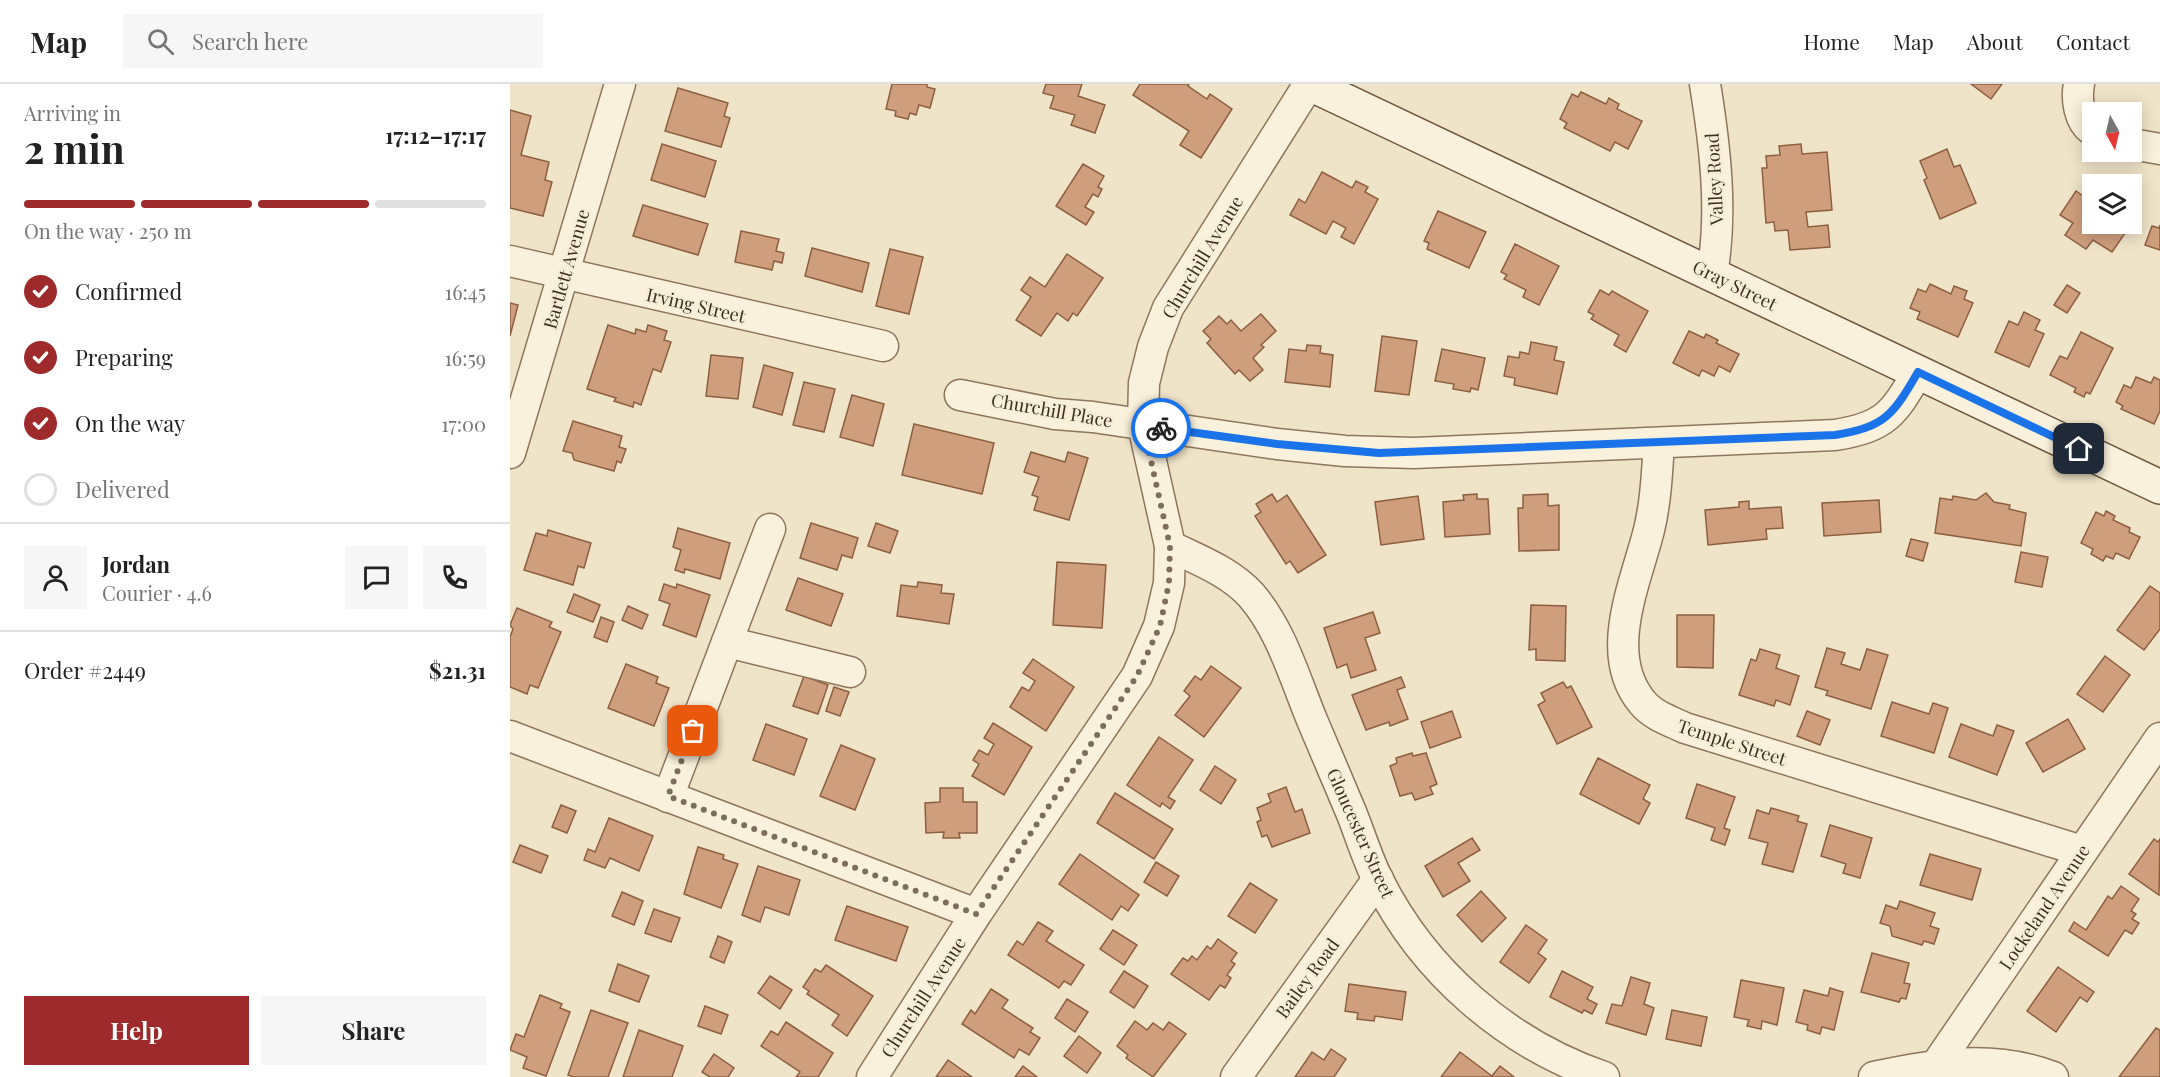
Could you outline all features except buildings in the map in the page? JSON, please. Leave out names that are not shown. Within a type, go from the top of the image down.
[{"type":"street","name":"Bartlett Avenue","points":[[510,453],[620,84]]},
{"type":"street","name":"Gray Street","points":[[1310,84],[2160,487]]},
{"type":"street","name":"Churchill Avenue","points":[[872,1077],[976,914],[1137,676],[1160,626],[1169,583],[1170,546],[1143,425],[1144,383],[1153,347],[1167,308],[1310,84]]},
{"type":"street","name":"Valley Road","points":[[1705,84],[1717,200],[1717,237],[1712,274]]},
{"type":"street","points":[[2079,84],[2078,107],[2082,116]]},
{"type":"street","points":[[2142,146],[2160,149]]},
{"type":"street","name":"Irving Street","points":[[510,261],[883,346]]},
{"type":"street","name":"Churchill Place","points":[[960,395],[1055,414],[1277,444],[1379,453],[1835,435],[1862,431],[1885,420],[1902,401],[1918,372]]},
{"type":"street","name":"Temple Street","points":[[1659,443],[1653,511],[1624,629],[1623,658],[1630,683],[1642,703],[1662,718],[1685,728],[2082,851]]},
{"type":"street","points":[[668,796],[770,529]]},
{"type":"street","name":"Gloucester Street","points":[[1170,546],[1222,571],[1251,595],[1278,637],[1378,879],[1409,932],[1449,980],[1485,1013],[1588,1075]]},
{"type":"street","points":[[727,642],[850,672]]},
{"type":"street","points":[[510,736],[976,914]]},
{"type":"street","name":"Lockeland Avenue","points":[[1933,1071],[2082,851],[2157,750]]},
{"type":"street","name":"Bailey Road","points":[[1236,1077],[1378,879]]},
{"type":"street","points":[[1874,1077],[1994,1062],[2036,1070],[2053,1077]]},
{"type":"way so far","points":[[693,731],[668,796],[976,914],[1137,676],[1160,626],[1169,583],[1170,546],[1143,425],[1161,428]]},
{"type":"route","points":[[1161,428],[1311,448],[1379,453],[1835,435],[1862,431],[1885,420],[1902,401],[1918,372],[2079,449]]}]
